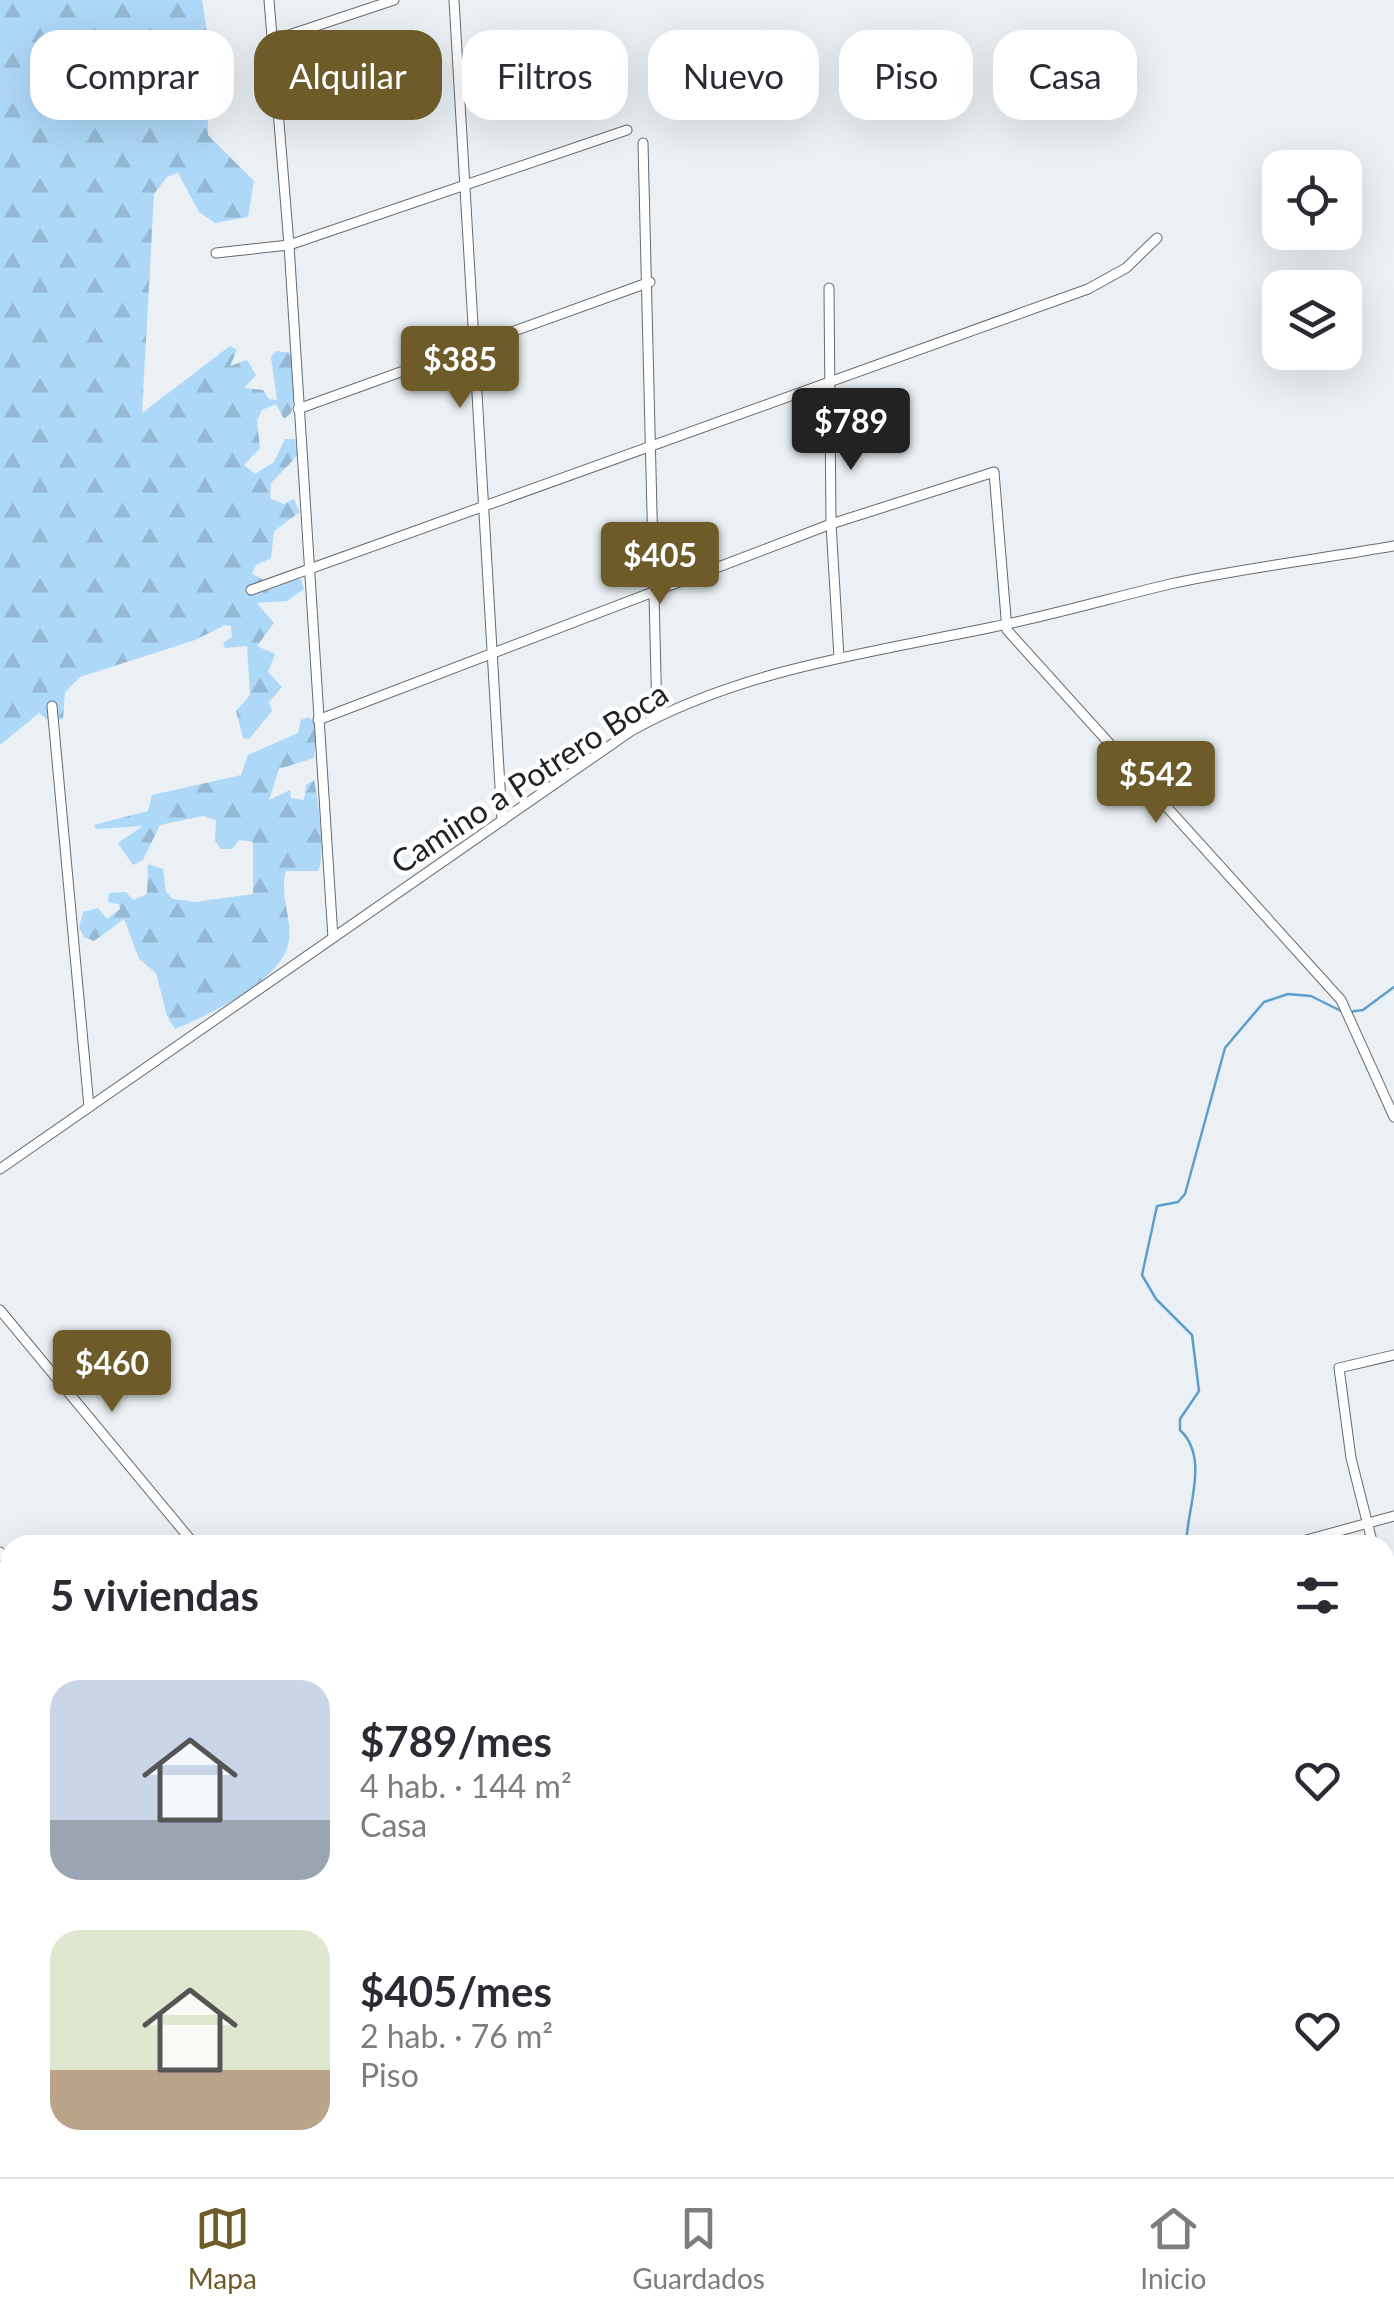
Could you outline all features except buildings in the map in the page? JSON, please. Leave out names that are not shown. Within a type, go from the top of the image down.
[{"type":"street","points":[[269,0],[270,30]]},
{"type":"street","points":[[304,30],[394,0]]},
{"type":"street","points":[[454,0],[502,820]]},
{"type":"street","points":[[278,120],[333,938]]},
{"type":"street","points":[[216,253],[289,245],[627,130]]},
{"type":"street","points":[[644,143],[650,282],[648,447],[658,716]]},
{"type":"street","points":[[250,590],[1088,289],[1126,268],[1156,238]]},
{"type":"street","points":[[298,409],[650,282]]},
{"type":"street","points":[[829,288],[831,524],[839,658]]},
{"type":"street","points":[[318,720],[831,524],[994,472],[1005,625],[1013,639],[1332,988],[1394,1117]]},
{"type":"street","name":"Camino a Potrero Boca","points":[[0,1169],[502,820],[658,716],[715,690],[839,658],[1005,625],[1174,583],[1394,546]]},
{"type":"street","points":[[52,706],[89,1107]]},
{"type":"street","points":[[0,1310],[187,1535]]},
{"type":"street","points":[[1371,1535],[1351,1458],[1340,1368],[1394,1355]]},
{"type":"street","points":[[1324,1535],[1394,1516]]},
{"type":"green space","points":[[0,0],[202,0],[207,30],[30,30],[30,120],[208,120],[208,135],[254,181],[248,217],[215,223],[199,212],[178,173],[167,177],[154,194],[142,413],[230,346],[237,350],[230,366],[247,360],[256,375],[244,388],[263,390],[269,399],[277,400],[271,357],[276,351],[292,353],[295,392],[291,413],[284,419],[276,404],[262,410],[257,421],[260,448],[244,465],[255,474],[274,462],[285,439],[295,439],[298,455],[271,483],[270,498],[284,504],[294,499],[300,512],[274,531],[271,558],[256,565],[252,574],[274,584],[301,579],[304,589],[287,601],[257,603],[274,623],[257,646],[275,654],[268,672],[282,687],[269,702],[272,711],[249,739],[243,738],[236,711],[250,695],[247,646],[225,648],[223,643],[232,637],[231,626],[225,625],[195,640],[80,677],[65,692],[63,719],[48,720],[39,713],[0,745]]},
{"type":"green space","points":[[309,717],[318,727],[314,758],[279,769],[269,800],[290,790],[291,798],[304,800],[306,785],[314,780],[321,827],[320,864],[318,871],[286,871],[289,940],[284,954],[260,982],[243,994],[175,1029],[167,1016],[156,973],[139,959],[124,919],[94,941],[84,937],[79,928],[83,912],[98,908],[107,919],[120,909],[119,904],[108,902],[109,893],[126,892],[133,900],[147,894],[148,864],[163,869],[166,892],[173,899],[195,902],[253,894],[253,842],[239,840],[232,849],[221,849],[215,841],[216,820],[203,816],[160,825],[143,860],[133,865],[118,843],[143,826],[96,829],[94,825],[148,811],[152,795],[241,775],[248,755],[298,733],[301,720]]},
{"type":"waterway","points":[[1348,1012],[1363,1010],[1394,987]]},
{"type":"waterway","points":[[1187,1535],[1195,1469],[1194,1454],[1180,1430],[1180,1419],[1199,1391],[1192,1335],[1156,1299],[1142,1275],[1157,1206],[1178,1202],[1185,1194],[1225,1048],[1264,1002],[1288,994],[1311,996],[1341,1011]]}]
